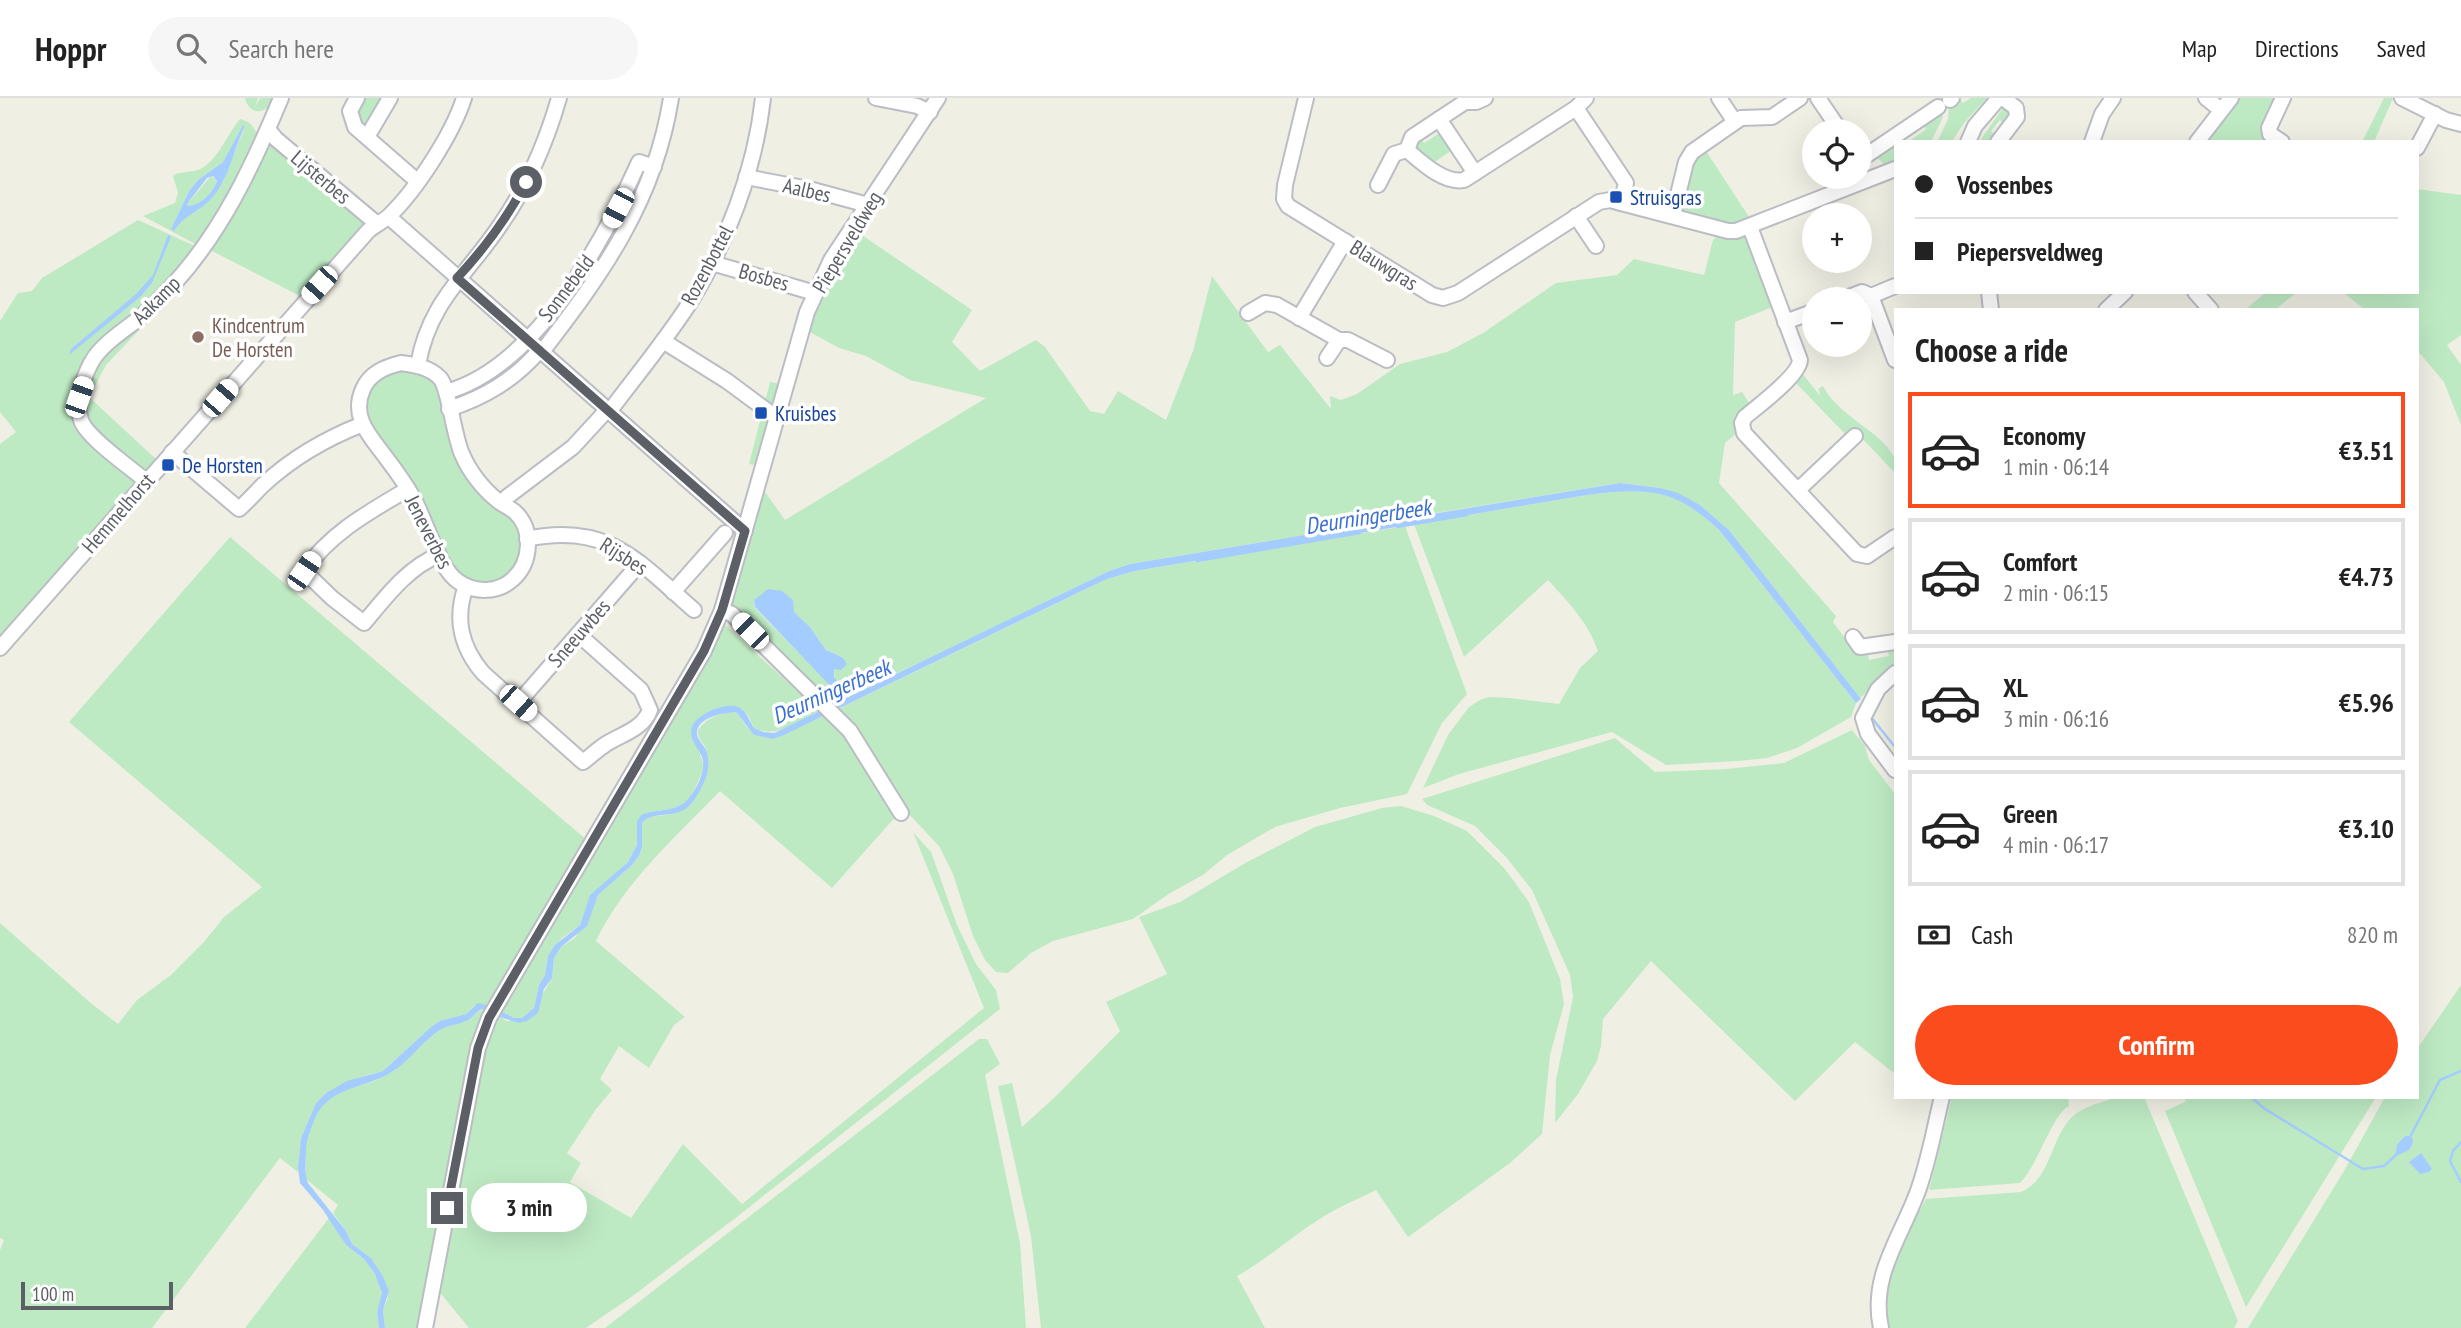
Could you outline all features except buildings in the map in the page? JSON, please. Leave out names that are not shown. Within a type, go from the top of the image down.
[{"type":"street","name":"Aakamp","points":[[146,481],[89,434],[80,419],[79,397],[91,362],[106,345],[163,295],[202,250],[229,210],[281,98]]},
{"type":"street","points":[[357,98],[350,111],[355,127],[417,181]]},
{"type":"street","points":[[367,137],[390,98]]},
{"type":"street","name":"Hemmelhorst","points":[[0,648],[146,481],[417,181],[458,115],[464,98]]},
{"type":"street","points":[[418,365],[435,313],[457,278],[476,258],[520,195],[550,132],[559,98]]},
{"type":"street","name":"Sonnebeld","points":[[449,409],[494,390],[523,369],[540,352],[590,289],[627,231],[654,167],[666,129],[671,98]]},
{"type":"street","name":"Rozenbottel","points":[[503,505],[507,497],[573,447],[608,411],[689,303],[731,220],[746,177],[763,98]]},
{"type":"street","points":[[876,98],[917,106],[930,112]]},
{"type":"street","name":"Piepersveldweg","points":[[425,1328],[478,1048],[489,1018],[704,651],[722,610],[807,312],[815,293],[824,272],[938,98]]},
{"type":"street","name":"Blauwgras","points":[[1306,98],[1284,199],[1295,212],[1432,295],[1443,298],[1458,293],[1599,202],[1610,200],[1728,231],[1750,227],[1894,169]]},
{"type":"street","points":[[1407,150],[1412,137],[1465,102],[1476,102],[1485,98]]},
{"type":"street","points":[[1719,98],[1735,122]]},
{"type":"street","points":[[1672,215],[1688,156],[1741,118],[1772,117],[1800,98]]},
{"type":"street","points":[[1818,98],[1832,119]]},
{"type":"street","points":[[1969,140],[1975,126],[2001,98],[2015,108],[2017,117],[2000,140]]},
{"type":"street","points":[[2093,140],[2102,114],[2113,98]]},
{"type":"street","points":[[2206,98],[2221,110]]},
{"type":"street","points":[[2198,140],[2231,98]]},
{"type":"street","points":[[2279,140],[2270,134],[2269,128],[2283,98]]},
{"type":"street","points":[[2402,98],[2461,124]]},
{"type":"street","points":[[1872,145],[1947,102]]},
{"type":"street","points":[[1377,185],[1394,153],[1407,150],[1443,176],[1457,181],[1475,173],[1581,103],[1626,183],[1621,203]]},
{"type":"street","points":[[2419,144],[2435,114]]},
{"type":"street","points":[[1439,120],[1475,173]]},
{"type":"street","name":"Lijsterbes","points":[[268,129],[276,139],[457,278],[745,531]]},
{"type":"street","name":"Sonnebeld","points":[[446,392],[491,371],[526,339],[564,295],[584,266],[618,208],[639,162],[654,167]]},
{"type":"street","points":[[1872,162],[1880,175]]},
{"type":"street","name":"Aalbes","points":[[746,177],[868,205]]},
{"type":"street","points":[[1576,216],[1596,246]]},
{"type":"street","points":[[1750,227],[1800,360],[1799,366],[1745,417],[1742,423],[1744,433],[1857,554],[1867,556],[1894,538]]},
{"type":"street","points":[[1299,318],[1345,240]]},
{"type":"street","name":"Bosbes","points":[[712,262],[815,293]]},
{"type":"street","points":[[1872,296],[1894,286]]},
{"type":"street","points":[[2108,308],[2123,294]]},
{"type":"street","points":[[2197,294],[2209,308]]},
{"type":"street","points":[[1872,299],[1894,357]]},
{"type":"street","points":[[1248,313],[1265,303],[1277,305],[1339,340],[1348,340],[1387,360]]},
{"type":"street","points":[[1786,322],[1802,315]]},
{"type":"street","points":[[1327,358],[1339,340]]},
{"type":"street","points":[[663,341],[727,381],[777,418]]},
{"type":"street","points":[[172,452],[239,509],[263,485],[298,458],[363,424],[358,409],[360,398],[364,386],[373,374],[401,363],[418,365],[439,377],[446,392],[452,425],[463,457],[485,489],[516,513],[527,539]]},
{"type":"street","name":"Jeneverbes","points":[[363,424],[368,436],[408,489],[452,578],[466,586],[484,590],[510,582],[525,564],[528,554],[527,539]]},
{"type":"street","points":[[1798,489],[1855,436]]},
{"type":"street","points":[[408,489],[358,519],[318,550],[304,571],[364,623],[400,583],[429,559],[439,555]]},
{"type":"street","points":[[673,592],[725,533]]},
{"type":"street","name":"Rijsbes","points":[[527,539],[558,534],[599,538],[639,563],[694,610]]},
{"type":"street","name":"Sneeuwbes","points":[[518,703],[639,563]]},
{"type":"street","points":[[466,586],[459,626],[472,660],[483,673],[583,762],[647,718],[650,710],[641,690],[578,634]]},
{"type":"street","points":[[722,610],[732,614],[836,716],[858,741],[901,813]]},
{"type":"street","points":[[1853,637],[1860,647],[1894,642]]},
{"type":"street","points":[[1894,674],[1878,689],[1863,718],[1868,734],[1894,769]]},
{"type":"street","points":[[1881,1328],[1880,1278],[1917,1195],[1941,1099]]},
{"type":"green space","points":[[245,98],[258,98],[255,107],[260,98],[276,98],[264,110],[255,111]]},
{"type":"green space","points":[[360,98],[388,98],[365,127],[355,122]]},
{"type":"green space","points":[[1955,98],[1959,98],[1963,103],[1971,98],[1987,98],[1964,123],[1953,140],[1938,140],[1948,119],[1949,107]]},
{"type":"green space","points":[[2240,98],[2279,98],[2261,134],[2272,140],[2207,140]]},
{"type":"green space","points":[[2384,98],[2393,98],[2375,140],[2363,140]]},
{"type":"green space","points":[[2005,105],[2012,110],[2007,125],[2000,120],[1991,131],[1998,137],[1996,140],[1980,140]]},
{"type":"green space","points":[[1943,109],[1943,117],[1932,140],[1911,140],[1926,129],[1922,121]]},
{"type":"green space","points":[[240,119],[252,125],[255,130],[256,146],[199,246],[143,216],[175,203],[178,193],[173,176],[198,170],[211,161]],"holes":[[[243,125],[245,126],[224,180],[199,210],[189,214],[171,229],[189,191],[198,180],[223,162]]]},
{"type":"green space","points":[[1438,134],[1445,134],[1454,149],[1433,163],[1417,154],[1414,145],[1419,136],[1424,143]]},
{"type":"green space","points":[[1902,134],[1906,140],[1894,140],[1894,162],[1885,166],[1874,154]]},
{"type":"green space","points":[[269,141],[366,221],[300,296],[208,249]]},
{"type":"green space","points":[[1706,151],[1749,219],[1732,224],[1682,213],[1691,162]]},
{"type":"green space","points":[[211,176],[217,181],[209,194],[198,204],[188,207],[187,204]]},
{"type":"green space","points":[[2419,189],[2461,195],[2461,335],[2447,345],[2461,365],[2461,425],[2444,382],[2419,352],[2419,308],[2363,308],[2345,294],[2419,294]]},
{"type":"green space","points":[[138,220],[197,247],[151,301],[85,359],[75,396],[75,417],[80,433],[136,484],[0,639],[0,444],[16,432],[0,412],[0,321],[18,293],[32,291],[42,278]]},
{"type":"green space","points":[[856,231],[972,310],[952,342],[980,371],[1036,340],[1045,347],[1090,411],[1104,414],[1118,391],[1166,420],[1193,351],[1212,276],[1268,352],[1280,345],[1331,409],[1330,396],[1341,400],[1357,394],[1400,364],[1447,352],[1483,333],[1556,283],[1617,275],[1634,259],[1704,275],[1716,237],[1735,240],[1748,236],[1775,306],[1735,322],[1733,395],[1742,392],[1751,406],[1738,418],[1737,433],[1725,443],[1719,483],[1836,616],[1833,622],[1855,652],[1867,652],[1869,660],[1889,656],[1887,648],[1894,646],[1894,669],[1860,698],[1729,530],[1700,505],[1660,488],[1620,483],[1411,517],[1408,510],[1399,512],[1403,519],[1130,564],[1109,571],[830,704],[734,610],[731,600],[763,489],[785,520],[986,398],[910,380],[866,356],[839,348],[808,331],[825,283]],"holes":[[[754,600],[794,612],[810,627],[826,650],[842,657],[834,668],[835,690],[755,608]]]},
{"type":"green space","points":[[205,253],[199,267],[106,365],[89,397],[158,461],[148,470],[140,469],[90,430],[83,415],[91,368]]},
{"type":"green space","points":[[2264,294],[2295,294],[2277,308],[2247,308]]},
{"type":"green space","points":[[400,368],[419,374],[432,382],[440,392],[451,448],[458,464],[478,491],[507,513],[522,532],[522,557],[512,572],[498,582],[481,586],[471,584],[450,567],[366,422],[366,399],[370,386]]},
{"type":"green space","points":[[1802,373],[1821,397],[1818,389],[1823,386],[1839,407],[1888,448],[1894,457],[1894,472],[1860,436],[1849,438],[1794,381]]},
{"type":"green space","points":[[770,382],[783,384],[760,466],[749,464]]},
{"type":"green space","points":[[1630,490],[1672,496],[1701,514],[1720,531],[1856,703],[1851,717],[1797,748],[1767,758],[1666,765],[1612,732],[1459,774],[1423,788],[1448,735],[1469,707],[1489,697],[1559,704],[1580,668],[1598,651],[1583,622],[1548,580],[1464,657],[1414,524]]},
{"type":"green space","points":[[1405,526],[1467,694],[1442,723],[1407,794],[1340,808],[1275,827],[1227,855],[1203,875],[1170,893],[1133,919],[1053,941],[1031,953],[1008,973],[996,972],[985,960],[973,936],[953,874],[939,846],[907,812],[836,710],[1107,579],[1135,571]]},
{"type":"green space","points":[[230,537],[588,841],[492,1005],[474,1006],[466,1014],[440,1021],[383,1071],[326,1093],[316,1103],[301,1138],[298,1172],[280,1158],[152,1328],[0,1328],[0,1250],[4,1240],[0,1238],[0,923],[118,1024],[137,1000],[171,975],[204,942],[224,917],[262,887],[69,722]]},
{"type":"green space","points":[[724,624],[819,711],[787,727],[771,731],[754,728],[742,709],[714,713],[696,721],[692,727],[704,767],[691,796],[679,806],[650,813],[637,821],[637,845],[628,862],[591,895],[580,925],[562,938],[548,956],[534,1008],[523,1018],[514,1018],[501,1011],[628,795]]},
{"type":"green space","points":[[736,712],[747,727],[773,739],[824,716],[847,738],[898,814],[832,888],[720,791],[652,861],[621,899],[596,941],[685,1017],[674,1025],[649,1068],[619,1046],[600,1079],[612,1090],[567,1153],[581,1163],[570,1182],[631,1218],[683,1144],[742,1204],[984,1008],[913,832],[931,852],[957,925],[976,964],[996,990],[1000,1009],[738,1216],[586,1328],[469,1328],[437,1289],[484,1042],[498,1016],[507,1021],[527,1021],[552,978],[554,958],[561,947],[575,938],[598,895],[639,856],[642,847],[642,823],[649,818],[673,812],[688,803],[698,792],[706,770],[706,749],[698,736],[698,730],[715,716]]},
{"type":"green space","points":[[1852,730],[1865,746],[1869,760],[1894,793],[1894,1073],[1855,1042],[1795,1101],[1651,961],[1603,1019],[1597,1061],[1578,1094],[1555,1123],[1556,1080],[1573,997],[1570,975],[1532,890],[1506,857],[1475,826],[1427,805],[1422,799],[1615,738],[1655,772],[1784,763]]},
{"type":"green space","points":[[1401,806],[1434,816],[1467,831],[1505,869],[1529,902],[1560,979],[1564,1004],[1550,1055],[1542,1134],[1510,1163],[1408,1237],[1376,1190],[1325,1216],[1237,1276],[1265,1328],[1041,1328],[1031,1236],[998,1086],[1012,1083],[1022,1127],[1120,1031],[1106,1002],[1167,974],[1139,917],[1180,902],[1247,862],[1315,827],[1382,808]]},
{"type":"green space","points":[[2461,985],[2461,1328],[2248,1328],[2344,1171],[2384,1099],[2419,1099],[2419,1046]]},
{"type":"green space","points":[[482,1009],[488,1012],[475,1033],[418,1328],[385,1328],[383,1310],[388,1298],[383,1276],[371,1258],[352,1244],[333,1213],[338,1205],[306,1179],[306,1140],[316,1114],[326,1100],[344,1090],[374,1081],[394,1071],[430,1037],[443,1028],[463,1022]]},
{"type":"green space","points":[[979,1039],[987,1039],[1000,1064],[985,1075],[1020,1243],[1026,1328],[605,1328]]},
{"type":"green space","points":[[1952,1099],[2068,1099],[2069,1106],[2057,1118],[2027,1175],[2020,1183],[1929,1190]]},
{"type":"green space","points":[[2113,1099],[2145,1099],[2238,1321],[2234,1328],[1889,1328],[1888,1291],[1891,1275],[1901,1246],[1926,1199],[2021,1192],[2039,1178],[2065,1125],[2078,1112]]},
{"type":"green space","points":[[2186,1099],[2375,1099],[2246,1307],[2165,1111],[2185,1102]]},
{"type":"green space","points":[[329,1218],[346,1245],[364,1259],[381,1285],[383,1293],[377,1312],[379,1328],[245,1328]]},
{"type":"water","points":[[243,125],[245,126],[227,174],[217,192],[174,231],[171,229],[189,191],[198,180],[223,162]],"holes":[[[213,176],[217,181],[206,198],[188,206],[207,178]]]},
{"type":"water","points":[[168,235],[171,237],[152,283],[139,298],[69,355],[71,349],[136,294],[153,275]]},
{"type":"water","points":[[1620,483],[1678,493],[1700,505],[1729,530],[1861,699],[1856,703],[1720,531],[1688,506],[1659,494],[1627,491],[1587,495],[1135,571],[1107,579],[773,739],[754,735],[736,712],[706,720],[698,728],[697,734],[707,752],[708,768],[705,780],[691,804],[683,811],[652,817],[642,823],[642,847],[639,856],[598,895],[587,926],[561,947],[554,958],[552,978],[544,989],[538,1013],[519,1023],[496,1016],[499,1010],[514,1018],[522,1018],[534,1008],[548,956],[555,945],[580,925],[590,895],[628,862],[637,845],[637,821],[641,815],[681,805],[693,792],[702,774],[703,762],[691,731],[699,718],[712,710],[726,706],[738,707],[746,713],[754,728],[774,733],[1109,571],[1130,564]]},
{"type":"water","points":[[768,589],[782,591],[793,600],[794,612],[810,627],[826,650],[842,657],[847,664],[841,670],[834,669],[834,677],[841,685],[835,691],[755,607],[754,600]]},
{"type":"water","points":[[478,1003],[492,1006],[489,1012],[482,1009],[466,1021],[440,1030],[392,1072],[328,1101],[314,1121],[309,1136],[306,1148],[308,1183],[346,1231],[352,1244],[371,1258],[389,1291],[383,1310],[385,1328],[379,1328],[377,1312],[382,1293],[375,1274],[364,1259],[346,1245],[323,1210],[300,1183],[298,1168],[301,1138],[316,1103],[326,1093],[347,1081],[383,1071],[432,1026],[466,1014]]},
{"type":"water","points":[[2405,1136],[2411,1136],[2411,1147],[2395,1156],[2397,1145]]},
{"type":"water","points":[[2421,1153],[2432,1169],[2420,1174],[2409,1162]]},
{"type":"waterway","name":"Deurningerbeek","points":[[1397,527],[1467,515]]},
{"type":"waterway","name":"Deurningerbeek","points":[[1197,561],[1360,533]]},
{"type":"waterway","name":"Deurningerbeek","points":[[1871,717],[1894,746]]},
{"type":"waterway","name":"Deurningerbeek","points":[[2410,1137],[2440,1080],[2461,1071]]},
{"type":"waterway","name":"Deurningerbeek","points":[[2253,1099],[2265,1109],[2363,1169],[2384,1166],[2398,1153]]},
{"type":"waterway","name":"Deurningerbeek","points":[[2461,1142],[2453,1151],[2450,1161],[2461,1182]]},
{"type":"place","name":"Struisgras","points":[[1616,197]]},
{"type":"place","name":"Kindcentrum De Horsten","points":[[198,337]]},
{"type":"place","name":"Kruisbes","points":[[761,413]]},
{"type":"place","name":"De Horsten","points":[[168,465]]},
{"type":"route","points":[[447,1208],[478,1048],[489,1018],[704,651],[722,610],[745,531],[457,278],[501,224],[526,182]]}]
